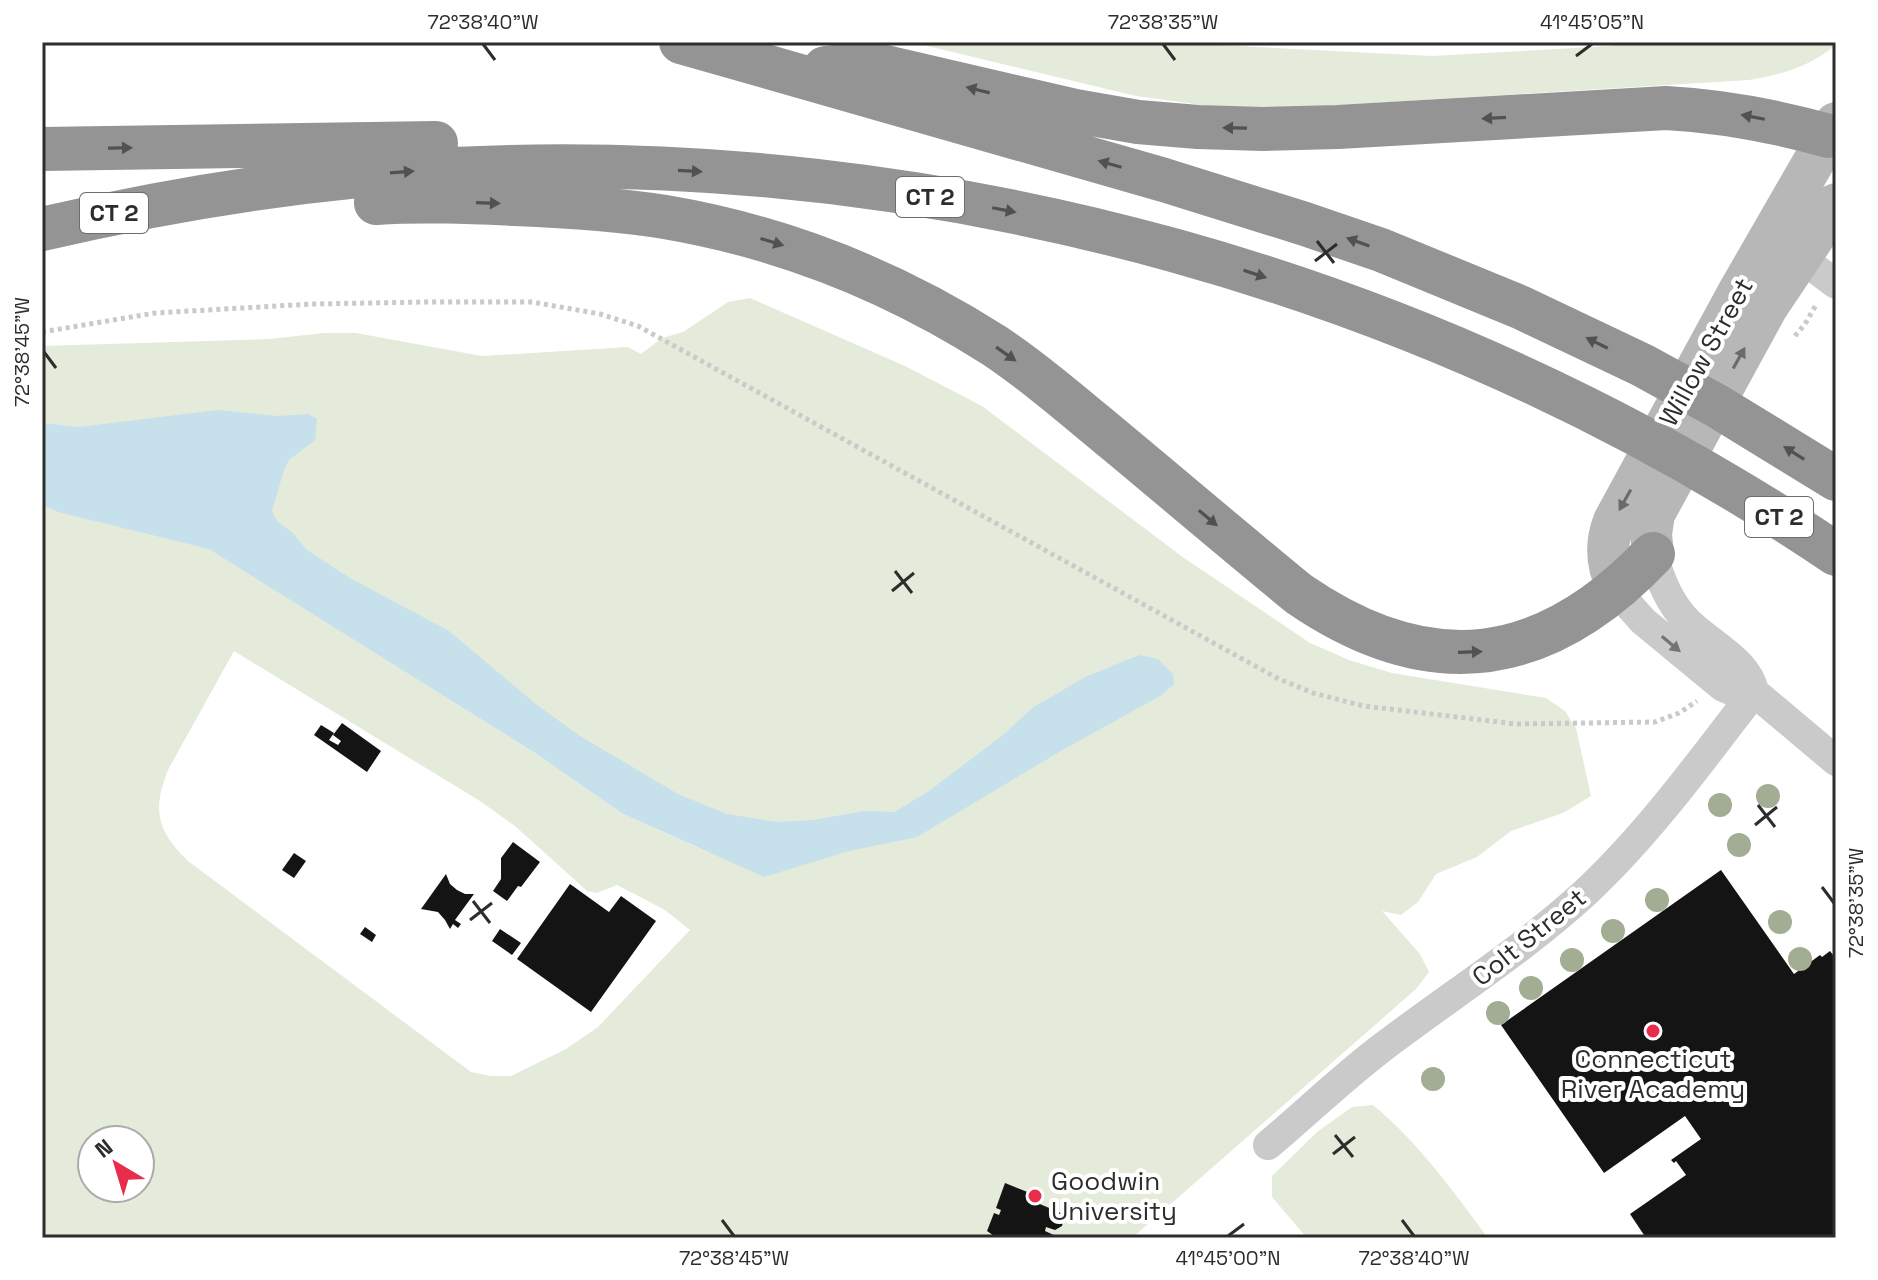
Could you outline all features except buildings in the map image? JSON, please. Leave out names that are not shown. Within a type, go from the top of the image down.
[{"type":"highway","name":"CT 2","points":[[681,42],[1164,180],[1334,233],[1422,266],[1522,308],[1667,378],[1836,479]]},
{"type":"highway","points":[[792,73],[843,66],[885,67],[1075,111],[1138,122],[1198,127],[1338,127],[1666,108],[1741,115],[1832,130]]},
{"type":"highway","points":[[42,149],[535,141],[591,149],[641,168]]},
{"type":"highway","name":"CT 2","points":[[42,229],[186,200],[299,183],[412,171],[519,167],[641,168],[793,180],[914,195],[1025,214],[1149,243],[1267,278],[1411,331],[1529,382],[1636,434],[1721,481],[1836,554]]},
{"type":"highway","points":[[186,200],[238,206],[443,201],[586,208],[666,217],[718,228],[767,240],[819,258],[891,288],[997,348],[1072,404],[1299,594],[1351,625],[1409,646],[1439,651],[1482,652],[1508,648],[1538,638],[1591,609],[1653,554]]},
{"type":"main road","name":"Willow Street","points":[[1653,554],[1651,534],[1654,514],[1767,307],[1786,247],[1832,130]]},
{"type":"main road","name":"Willow Street","points":[[1618,588],[1610,568],[1608,549],[1614,521],[1738,293],[1836,204]]},
{"type":"street","points":[[1786,247],[1836,284]]},
{"type":"street","points":[[1653,554],[1664,585],[1688,622],[1743,669],[1751,680],[1754,692],[1836,761]]},
{"type":"street","points":[[1618,588],[1643,621],[1723,687],[1740,694],[1754,692]]},
{"type":"street","name":"Colt Street","points":[[1268,1145],[1366,1060],[1502,961],[1585,892],[1634,843],[1754,692]]},
{"type":"path","points":[[42,332],[155,313],[312,304],[532,302],[600,314],[638,326],[1264,671],[1313,693],[1364,706],[1516,724],[1655,722],[1679,713],[1699,700]]},
{"type":"green space","points":[[911,42],[1159,42],[1432,56],[1610,46],[1614,42],[1836,42],[1836,45],[1816,59],[1795,68],[1749,80],[1246,111],[1136,96]]},
{"type":"green space","points":[[750,298],[905,366],[982,406],[1184,558],[1310,643],[1349,660],[1392,673],[1546,698],[1565,711],[1576,728],[1591,796],[1563,813],[1511,831],[1477,857],[1436,874],[1418,902],[1401,915],[1382,911],[1420,954],[1429,972],[1416,989],[1132,1238],[42,1238],[42,346],[356,333],[482,356],[628,347],[641,354],[662,338],[683,332],[728,302]],"holes":[[[241,568],[712,854],[623,814],[535,753]],[[234,651],[480,801],[515,826],[587,891],[597,893],[617,885],[665,910],[690,930],[598,1027],[566,1049],[511,1076],[471,1072],[188,861],[163,829],[160,795],[169,768]]]},
{"type":"green space","points":[[1373,1105],[1420,1151],[1488,1238],[1307,1238],[1272,1197],[1272,1176],[1317,1132],[1352,1107]]},
{"type":"water","points":[[217,410],[278,416],[308,414],[317,419],[315,440],[289,460],[272,511],[277,521],[293,533],[307,550],[350,578],[449,631],[537,705],[580,736],[678,794],[727,814],[778,822],[813,820],[864,811],[894,812],[929,791],[1003,735],[1032,708],[1085,677],[1139,655],[1158,659],[1173,674],[1174,684],[1162,695],[917,837],[849,851],[764,877],[623,814],[535,753],[209,549],[58,512],[42,505],[42,423],[79,427]]},
{"type":"place","name":"Connecticut River Academy","points":[[1653,1031]]},
{"type":"place","name":"Goodwin University","points":[[1035,1196]]}]
